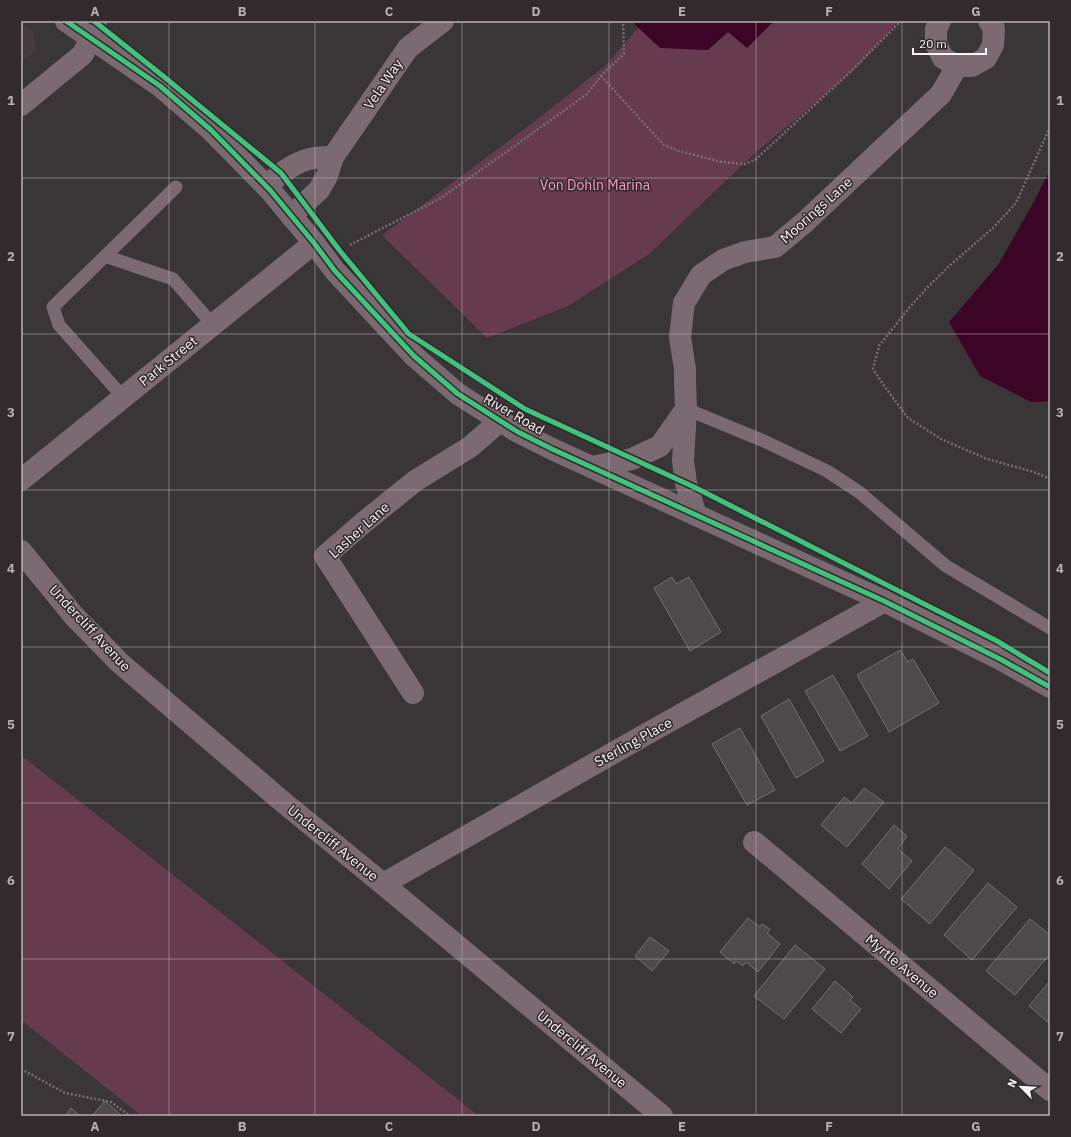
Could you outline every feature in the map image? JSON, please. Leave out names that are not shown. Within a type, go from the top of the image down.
[{"type":"main road","name":"River Road","points":[[66,21],[96,30],[211,130],[266,186],[314,243],[335,271],[414,356],[458,394],[525,436],[884,600],[1050,686]]},
{"type":"street","name":"Vela Way","points":[[291,216],[318,190],[327,176],[333,157],[408,48],[443,21]]},
{"type":"street","points":[[940,21],[936,29],[936,44],[943,58],[957,66],[972,66],[986,58],[994,45],[994,30],[989,21]]},
{"type":"street","points":[[21,105],[82,55],[96,30]]},
{"type":"street","name":"Moorings Lane","points":[[696,515],[686,483],[684,469],[686,409],[685,369],[680,337],[684,303],[701,275],[723,260],[745,252],[775,247],[805,222],[941,94],[957,66]]},
{"type":"street","points":[[266,186],[281,173],[298,163],[314,158],[333,157]]},
{"type":"street","name":"Park Street","points":[[21,480],[314,243]]},
{"type":"street","points":[[592,467],[632,459],[660,446],[686,409]]},
{"type":"street","name":"Lasher Lane","points":[[413,693],[325,556],[363,523],[416,481],[470,447],[500,421]]},
{"type":"street","name":"Undercliff Avenue","points":[[21,551],[74,616],[120,663],[287,805],[662,1116]]},
{"type":"street","name":"Sterling Place","points":[[383,884],[884,600]]},
{"type":"street","name":"Myrtle Avenue","points":[[754,842],[1050,1090]]},
{"type":"lane","points":[[123,397],[59,325],[53,307],[176,187]]},
{"type":"lane","points":[[105,256],[173,279],[213,325]]},
{"type":"lane","points":[[686,409],[764,441],[827,472],[859,492],[946,566],[1050,628]]},
{"type":"path","points":[[350,245],[441,198],[587,94],[601,76],[624,54],[623,21]]},
{"type":"path","points":[[601,76],[664,145],[722,162],[745,164],[756,159],[847,75],[902,21]]},
{"type":"path","points":[[1050,126],[1016,203],[993,228],[932,283],[909,308],[879,346],[873,369],[908,418],[941,439],[987,459],[1034,472],[1050,479]]},
{"type":"path","points":[[21,1069],[65,1093],[111,1102],[130,1116]]},
{"type":"shaded area","points":[[631,21],[774,21],[747,48],[728,32],[708,50],[660,48]]},
{"type":"shaded area","points":[[21,23],[33,31],[36,51],[21,62]]},
{"type":"shaded area","points":[[1050,170],[1050,401],[1031,402],[980,376],[949,322],[998,265]]},
{"type":"green space","name":"Von Dohln Marina","points":[[644,21],[898,21],[858,67],[755,153],[649,254],[568,306],[487,338],[382,235],[535,121],[606,65]]},
{"type":"green space","points":[[21,755],[479,1116],[142,1116],[21,1020]]},
{"type":"building","points":[[672,577],[676,584],[689,577],[721,632],[690,651],[654,588]]},
{"type":"building","points":[[900,650],[908,662],[913,659],[939,703],[889,732],[857,675]]},
{"type":"building","points":[[833,675],[868,736],[840,751],[805,691]]},
{"type":"building","points":[[789,699],[824,761],[796,778],[761,716]]},
{"type":"building","points":[[740,728],[775,790],[747,805],[712,744]]},
{"type":"building","points":[[864,788],[884,802],[847,847],[821,825],[844,797],[852,803]]},
{"type":"building","points":[[894,825],[907,836],[898,849],[912,861],[889,889],[862,864]]},
{"type":"building","points":[[945,847],[974,870],[930,924],[901,899]]},
{"type":"building","points":[[988,883],[1017,907],[972,960],[944,935]]},
{"type":"building","points":[[748,918],[760,927],[762,924],[770,929],[767,933],[780,944],[758,972],[746,962],[743,966],[736,961],[734,964],[720,952]]},
{"type":"building","points":[[1030,919],[1050,935],[1050,954],[1015,995],[986,971]]},
{"type":"building","points":[[650,937],[669,951],[652,971],[635,956]]},
{"type":"building","points":[[795,945],[825,969],[784,1019],[754,996]]},
{"type":"building","points":[[835,981],[853,997],[850,1000],[861,1009],[841,1033],[812,1009]]},
{"type":"building","points":[[1050,981],[1050,1024],[1029,1006]]},
{"type":"building","points":[[105,1101],[122,1116],[92,1116]]},
{"type":"building","points":[[71,1108],[80,1116],[65,1116]]},
{"type":"cycle path","points":[[66,21],[160,86],[211,130],[270,190],[335,271],[414,356],[458,394],[518,432],[552,449],[884,601],[1000,659],[1050,687]]},
{"type":"cycle path","points":[[94,21],[281,173],[340,251],[409,334],[525,409],[694,487],[997,641],[1050,673]]}]
